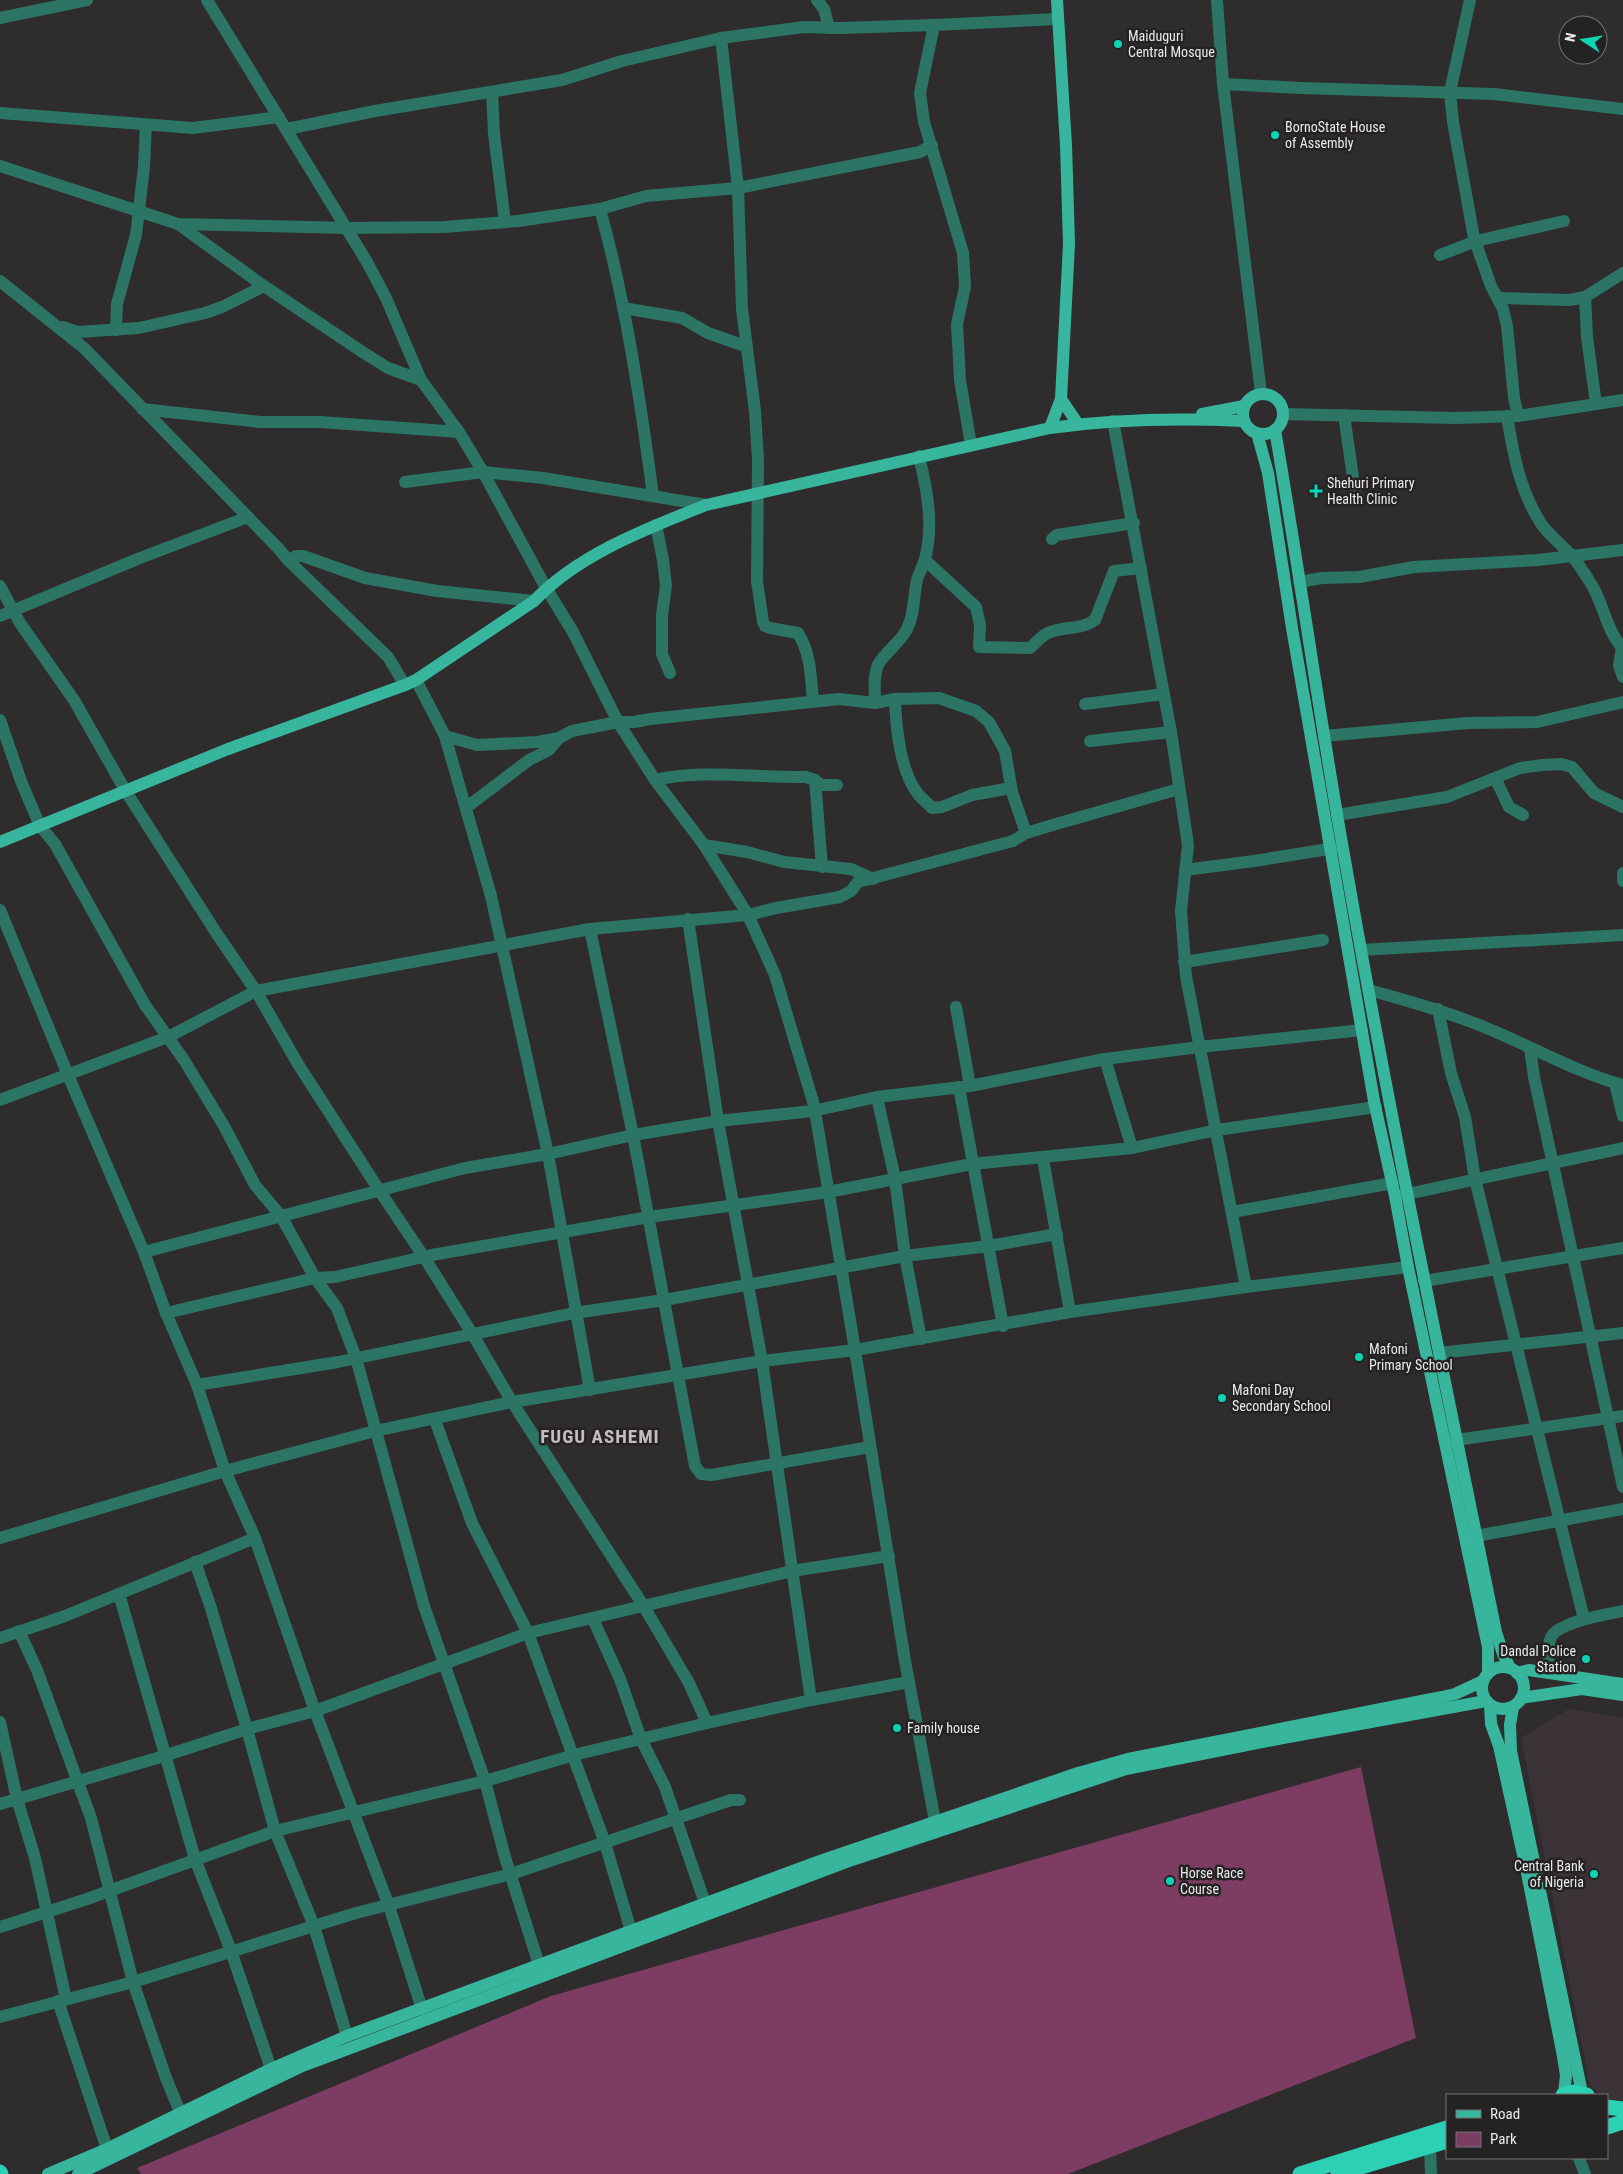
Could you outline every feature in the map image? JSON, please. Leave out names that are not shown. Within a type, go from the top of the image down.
[{"type":"highway","points":[[1566,2094],[1573,2092],[1585,2094]]},
{"type":"highway","points":[[1608,2107],[1623,2109]]},
{"type":"highway","points":[[1608,2127],[1623,2122]]},
{"type":"highway","points":[[1300,2174],[1446,2128]]},
{"type":"highway","points":[[1338,2174],[1446,2141]]},
{"type":"main road","points":[[1050,428],[1061,399],[1069,244],[1066,145],[1057,0]]},
{"type":"main road","points":[[1261,393],[1276,399],[1280,403],[1283,414],[1282,420],[1269,433],[1257,433],[1247,426],[1244,421],[1244,406],[1250,397],[1261,393]]},
{"type":"main road","points":[[1061,399],[1078,424]]},
{"type":"main road","points":[[1185,418],[1244,406]]},
{"type":"main road","points":[[0,842],[228,749],[410,683],[534,601],[546,588],[591,558],[656,524],[706,505],[757,492],[1050,428],[1078,424],[1185,418],[1244,421]]},
{"type":"main road","points":[[1274,430],[1337,815],[1336,848],[1362,1030],[1376,1107],[1392,1183],[1402,1195],[1424,1281],[1496,1632],[1503,1654],[1524,1684],[1517,1702],[1510,1732],[1511,1750],[1585,2094]]},
{"type":"main road","points":[[1257,433],[1268,473],[1292,628],[1336,848],[1369,990],[1402,1195],[1408,1267],[1488,1646],[1482,1690],[1488,1703],[1491,1724],[1499,1746],[1527,1874],[1566,2075],[1563,2094]]},
{"type":"main road","points":[[78,2174],[300,2067],[852,1860],[1126,1769],[1356,1720],[1449,1695],[1502,1667],[1623,1684]]},
{"type":"main road","points":[[48,2174],[106,2149],[270,2069],[347,2036],[705,1903],[935,1821],[1078,1773],[1128,1759],[1356,1720],[1488,1703],[1497,1709],[1505,1709],[1517,1702],[1582,1689],[1623,1695]]},
{"type":"street","points":[[0,18],[87,0]]},
{"type":"street","points":[[207,0],[348,228],[386,298],[421,380],[459,432],[483,472],[546,588],[573,632],[618,722],[654,780],[704,844],[748,915],[775,975],[814,1105],[813,1111],[855,1350],[909,1682],[935,1821]]},
{"type":"street","points":[[816,0],[824,9],[829,28]]},
{"type":"street","points":[[1217,0],[1222,84],[1261,393]]},
{"type":"street","points":[[1470,0],[1450,92],[1453,122],[1476,242],[1491,286],[1499,298],[1507,326],[1514,398],[1514,459],[1525,492],[1541,523],[1572,556],[1593,588],[1612,633],[1623,649],[1619,665],[1623,677]]},
{"type":"street","points":[[287,128],[374,111],[562,80],[622,61],[721,38],[804,27],[934,25],[1058,19]]},
{"type":"street","points":[[934,25],[920,92],[924,122],[963,253],[965,287],[957,324],[960,380],[971,445]]},
{"type":"street","points":[[721,38],[738,188],[738,224],[745,346],[755,411],[758,460],[757,581],[763,622],[770,628],[798,633],[808,653],[813,702]]},
{"type":"street","points":[[1222,84],[1494,94],[1623,109]]},
{"type":"street","points":[[492,92],[494,134],[505,222]]},
{"type":"street","points":[[0,113],[193,128],[279,117]]},
{"type":"street","points":[[116,330],[117,304],[136,235],[144,167],[146,125]]},
{"type":"street","points":[[0,166],[139,213],[178,224],[348,228],[444,227],[505,222],[600,208],[646,196],[738,188],[920,152],[932,145]]},
{"type":"street","points":[[600,208],[634,356],[653,495]]},
{"type":"street","points":[[1440,255],[1476,242],[1564,221]]},
{"type":"street","points":[[178,224],[264,286],[388,368],[421,380]]},
{"type":"street","points":[[1499,298],[1570,300],[1585,297],[1623,273]]},
{"type":"street","points":[[0,281],[84,348],[289,561],[388,657],[410,683],[445,736],[491,896],[548,1154],[574,1313],[590,1390]]},
{"type":"street","points":[[58,326],[77,332],[138,328],[205,313],[222,307],[264,286]]},
{"type":"street","points":[[1585,297],[1587,337],[1596,404]]},
{"type":"street","points":[[623,308],[682,318],[708,333],[745,346]]},
{"type":"street","points":[[1283,414],[1456,418],[1513,416],[1623,400]]},
{"type":"street","points":[[142,409],[260,422],[320,422],[459,432]]},
{"type":"street","points":[[1344,414],[1355,491]]},
{"type":"street","points":[[1113,422],[1142,568],[1171,732],[1188,845],[1181,911],[1184,962],[1246,1287]]},
{"type":"street","points":[[875,703],[876,672],[879,663],[907,630],[914,611],[917,581],[925,560],[930,532],[925,480],[919,456]]},
{"type":"street","points":[[405,482],[483,472],[543,478],[706,505]]},
{"type":"street","points":[[0,616],[140,558],[248,517]]},
{"type":"street","points":[[1052,539],[1057,535],[1134,523]]},
{"type":"street","points":[[656,524],[666,586],[662,615],[662,654],[670,673]]},
{"type":"street","points":[[1299,582],[1322,578],[1359,577],[1414,567],[1497,563],[1623,550]]},
{"type":"street","points":[[289,561],[296,556],[303,556],[365,578],[437,592],[534,601]]},
{"type":"street","points":[[925,560],[976,607],[980,625],[978,647],[1030,648],[1047,633],[1089,624],[1095,620],[1114,571],[1142,568]]},
{"type":"street","points":[[0,586],[13,611],[59,681],[74,700],[125,790],[217,934],[256,991],[298,1064],[424,1257],[512,1402],[642,1605],[689,1683],[707,1723]]},
{"type":"street","points":[[1085,704],[1164,694]]},
{"type":"street","points":[[445,736],[477,745],[538,742],[559,738],[572,731],[618,722],[634,722],[839,699],[875,703],[895,699],[939,698],[976,711],[989,722],[1005,751],[1011,788],[1026,833]]},
{"type":"street","points":[[895,699],[899,746],[918,794],[932,808],[942,807],[972,795],[1011,788]]},
{"type":"street","points":[[1324,736],[1468,723],[1537,722],[1623,702]]},
{"type":"street","points":[[0,720],[21,781],[40,826],[55,844],[145,1005],[168,1037],[224,1126],[255,1185],[281,1216],[315,1278],[337,1308],[356,1358],[424,1606],[485,1781],[539,1965]]},
{"type":"street","points":[[1090,741],[1171,732]]},
{"type":"street","points":[[466,807],[529,760],[549,750],[559,738]]},
{"type":"street","points":[[1337,815],[1446,798],[1520,768],[1561,764],[1572,768],[1594,793],[1623,807]]},
{"type":"street","points":[[654,780],[668,777],[747,775],[806,777],[815,780],[821,785],[837,785]]},
{"type":"street","points":[[1493,779],[1497,782],[1509,808],[1523,815]]},
{"type":"street","points":[[815,780],[822,867]]},
{"type":"street","points":[[0,1100],[168,1037],[256,991],[590,929],[748,915],[840,897],[851,891],[858,882],[1013,841],[1026,833],[1179,789]]},
{"type":"street","points":[[704,844],[747,852],[784,862],[851,869],[874,879]]},
{"type":"street","points":[[1185,870],[1336,848]]},
{"type":"street","points":[[1623,874],[1623,881]]},
{"type":"street","points":[[0,910],[144,1252],[166,1313],[197,1385],[225,1470],[255,1538],[315,1711],[389,1906],[422,2009]]},
{"type":"street","points":[[688,919],[718,1121],[762,1361],[811,1700]]},
{"type":"street","points":[[590,929],[633,1135],[695,1466],[701,1474],[711,1474],[870,1447]]},
{"type":"street","points":[[1361,950],[1623,935]]},
{"type":"street","points":[[1184,962],[1323,940]]},
{"type":"street","points":[[1369,990],[1438,1010],[1497,1032],[1530,1049],[1619,1084],[1623,1116]]},
{"type":"street","points":[[956,1007],[972,1164],[1003,1326]]},
{"type":"street","points":[[1438,1010],[1451,1073],[1465,1117],[1475,1179],[1584,1619]]},
{"type":"street","points":[[144,1252],[465,1168],[548,1154],[633,1135],[718,1121],[813,1111],[877,1097],[965,1086],[1105,1059],[1362,1030]]},
{"type":"street","points":[[1530,1049],[1623,1487]]},
{"type":"street","points":[[1105,1059],[1132,1148]]},
{"type":"street","points":[[877,1097],[895,1180],[905,1256],[921,1339]]},
{"type":"street","points":[[166,1313],[315,1278],[335,1278],[424,1257],[649,1217],[733,1207],[828,1192],[895,1180],[907,1175],[972,1164],[1132,1148],[1217,1130],[1376,1107]]},
{"type":"street","points":[[1402,1195],[1623,1148]]},
{"type":"street","points":[[1043,1158],[1070,1312]]},
{"type":"street","points":[[1232,1212],[1392,1183]]},
{"type":"street","points":[[197,1385],[356,1358],[574,1313],[747,1286],[905,1256],[989,1246],[1057,1234]]},
{"type":"street","points":[[1424,1281],[1623,1248]]},
{"type":"street","points":[[0,1538],[225,1470],[375,1431],[512,1402],[762,1361],[855,1350],[1003,1326],[1070,1312],[1246,1287],[1408,1267]]},
{"type":"street","points":[[1438,1353],[1623,1333]]},
{"type":"street","points":[[1456,1440],[1623,1416]]},
{"type":"street","points":[[434,1420],[472,1523],[528,1633],[605,1843],[631,1931]]},
{"type":"street","points":[[1476,1536],[1623,1509]]},
{"type":"street","points":[[0,1638],[65,1616],[255,1538]]},
{"type":"street","points":[[0,1804],[164,1756],[247,1729],[315,1711],[528,1633],[593,1619],[642,1605],[792,1572],[889,1556]]},
{"type":"street","points":[[195,1562],[210,1605],[247,1729],[275,1831],[314,1926],[347,2036]]},
{"type":"street","points":[[119,1594],[194,1859],[231,1952],[270,2069]]},
{"type":"street","points":[[1548,1672],[1550,1639],[1554,1633],[1584,1619],[1623,1611]]},
{"type":"street","points":[[593,1619],[620,1678],[641,1739],[665,1787],[705,1903]]},
{"type":"street","points":[[19,1631],[37,1670],[91,1818],[133,1982],[166,2078],[180,2112]]},
{"type":"street","points":[[0,1927],[48,1912],[275,1831],[353,1814],[485,1781],[574,1755],[707,1723],[811,1700],[909,1682]]},
{"type":"street","points":[[0,1722],[17,1799],[35,1858],[48,1912],[62,2000],[106,2149]]},
{"type":"street","points":[[0,2017],[133,1982],[356,1913],[511,1874],[652,1828],[676,1818],[732,1800],[740,1800]]},
{"type":"street","points":[[1430,2146],[1431,2174]]},
{"type":"street","points":[[1579,2159],[1585,2174]]},
{"type":"shaded area","points":[[1569,1709],[1623,1718],[1623,2101],[1608,2099],[1608,2094],[1599,2094],[1590,2084],[1521,1738]]},
{"type":"green space","name":"Horse Race Course","points":[[1361,1767],[1416,2038],[1068,2174],[141,2174],[137,2168],[551,1996]]},
{"type":"place","name":"Maiduguri Central Mosque","points":[[1118,44]]},
{"type":"place","name":"BornoState House of Assembly","points":[[1275,135]]},
{"type":"place","name":"Shehuri Primary Health Clinic","points":[[1316,491]]},
{"type":"place","name":"Mafoni Primary School","points":[[1359,1357]]},
{"type":"place","name":"Mafoni Day Secondary School","points":[[1222,1398]]},
{"type":"place","name":"Dandal Police Station","points":[[1586,1659]]},
{"type":"place","name":"Family house","points":[[897,1728]]},
{"type":"place","name":"Central Bank of Nigeria","points":[[1594,1874]]},
{"type":"place","name":"Horse Race Course","points":[[1170,1881]]},
{"type":"district","name":"FUGU ASHEMI","points":[[600,1436]]}]
